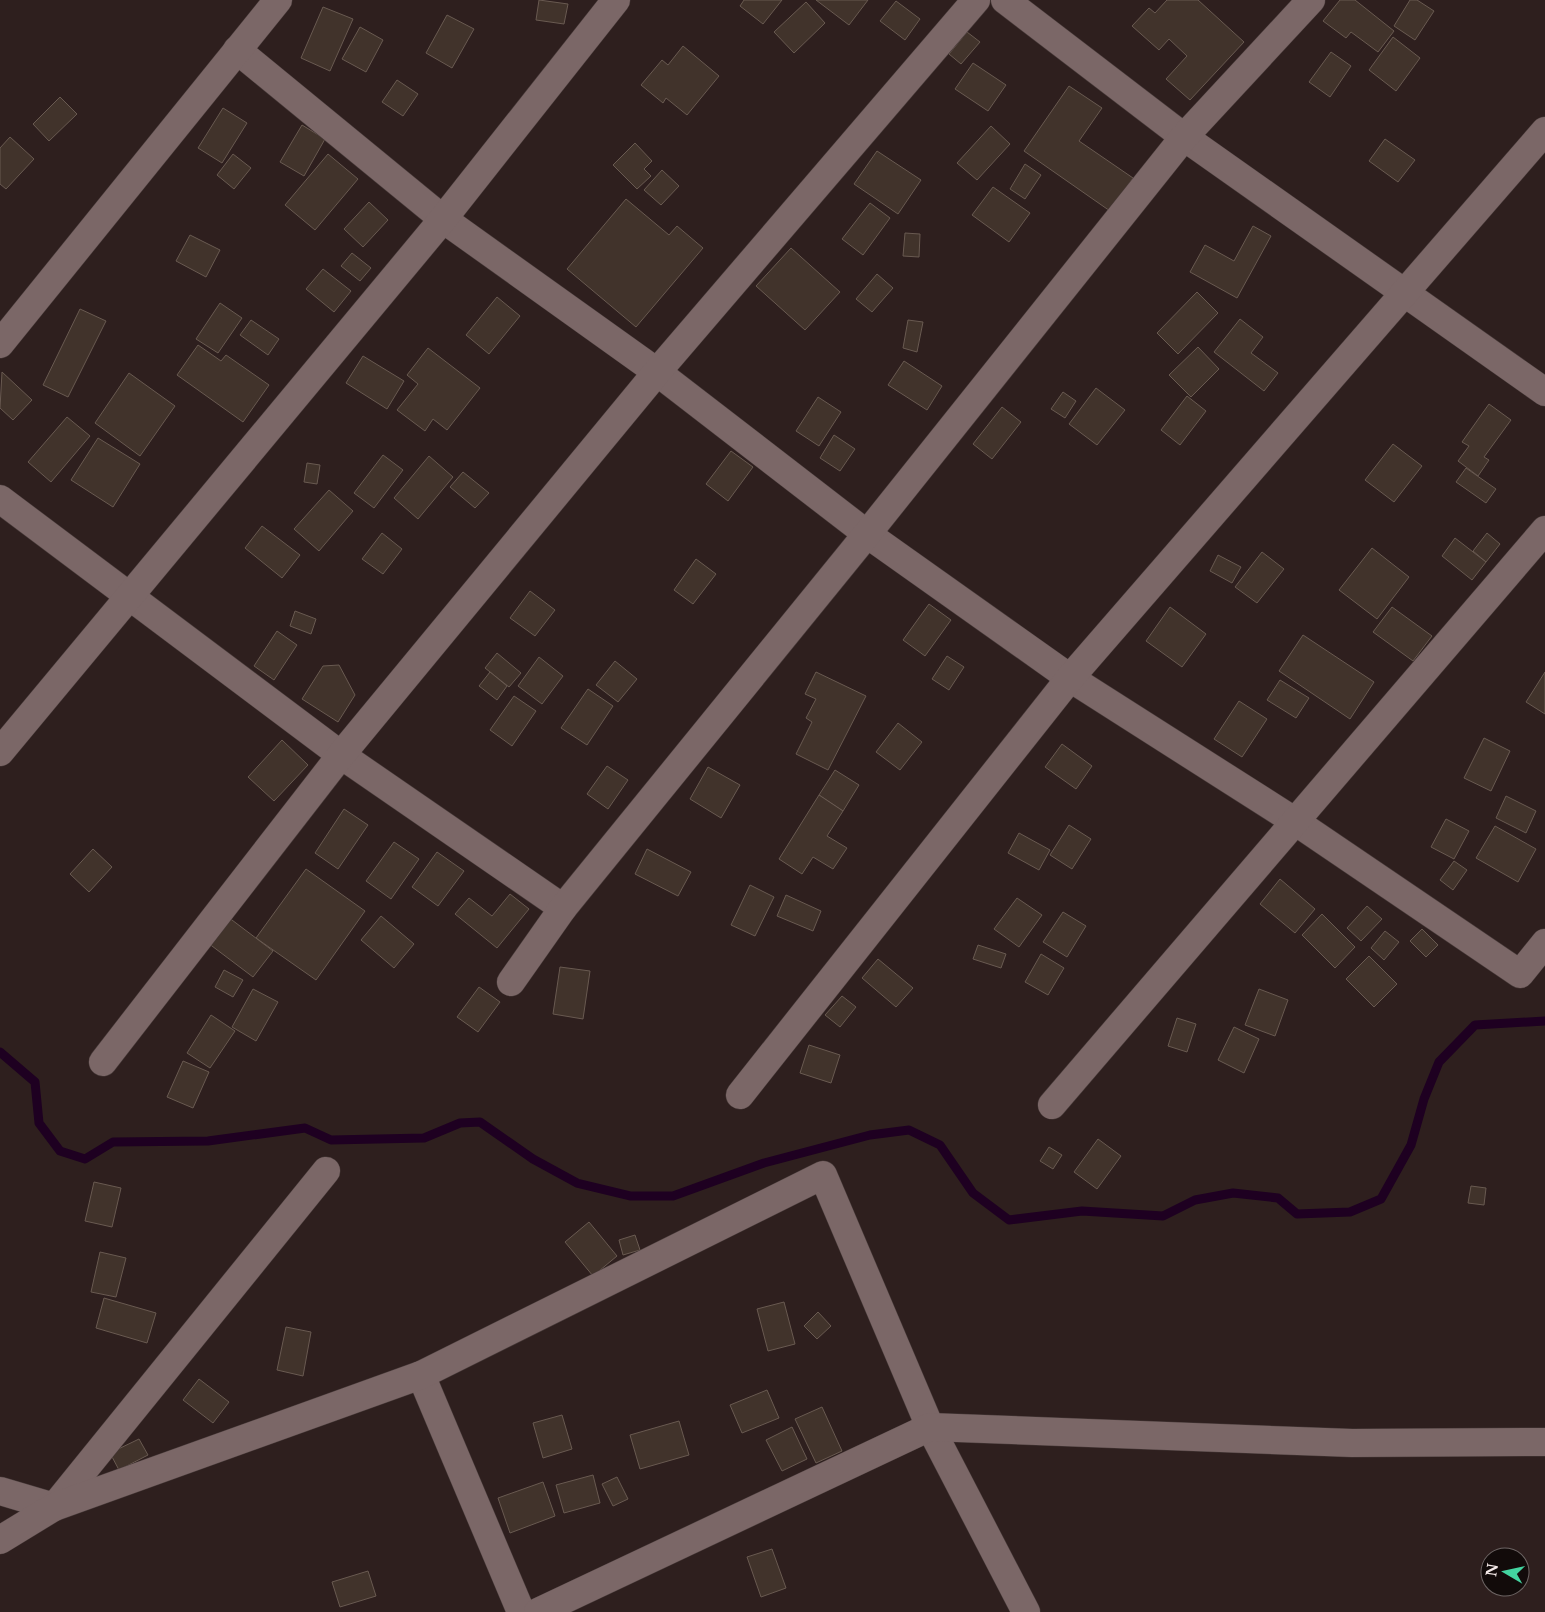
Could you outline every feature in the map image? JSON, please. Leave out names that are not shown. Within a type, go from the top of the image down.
[{"type":"street","points":[[0,344],[278,0]]},
{"type":"street","points":[[0,752],[443,219],[616,0]]},
{"type":"street","points":[[103,1062],[341,755],[657,372],[976,0]]},
{"type":"street","points":[[1005,0],[1184,137],[1545,392]]},
{"type":"street","points":[[511,982],[563,908],[867,534],[1184,137],[1310,0]]},
{"type":"street","points":[[237,50],[443,219],[657,372],[867,534],[1070,678],[1296,822],[1520,974],[1545,942]]},
{"type":"street","points":[[740,1095],[1070,678],[1545,131]]},
{"type":"street","points":[[0,499],[128,597],[341,755],[563,908]]},
{"type":"street","points":[[1052,1105],[1545,530]]},
{"type":"street","points":[[54,1507],[326,1171]]},
{"type":"street","points":[[0,1540],[54,1507],[421,1375],[823,1175],[930,1427],[1026,1612]]},
{"type":"street","points":[[421,1375],[520,1612]]},
{"type":"street","points":[[538,1612],[930,1427],[1352,1443],[1545,1442]]},
{"type":"street","points":[[0,1491],[54,1507]]},
{"type":"building","points":[[539,0],[568,4],[564,24],[536,20]]},
{"type":"building","points":[[744,0],[782,0],[763,24],[740,6]]},
{"type":"building","points":[[816,0],[868,0],[849,25]]},
{"type":"building","points":[[1167,0],[1198,0],[1244,42],[1190,100],[1166,79],[1187,56],[1169,39],[1159,50],[1132,26],[1149,8],[1155,13]]},
{"type":"building","points":[[1340,0],[1355,0],[1394,31],[1378,52],[1351,32],[1346,38],[1323,21]]},
{"type":"building","points":[[1410,0],[1417,0],[1434,11],[1415,40],[1394,26]]},
{"type":"building","points":[[896,1],[920,19],[905,40],[880,21]]},
{"type":"building","points":[[806,2],[825,23],[794,53],[774,32]]},
{"type":"building","points":[[323,7],[353,19],[330,71],[301,58]]},
{"type":"building","points":[[447,15],[474,29],[452,68],[426,53]]},
{"type":"building","points":[[360,27],[383,40],[366,72],[342,59]]},
{"type":"building","points":[[967,32],[980,42],[961,64],[949,54]]},
{"type":"building","points":[[1393,37],[1420,58],[1396,91],[1369,70]]},
{"type":"building","points":[[683,46],[719,76],[687,115],[666,98],[663,103],[641,85],[662,60],[668,65]]},
{"type":"building","points":[[1331,52],[1351,66],[1330,97],[1309,82]]},
{"type":"building","points":[[973,63],[1006,85],[988,111],[955,89]]},
{"type":"building","points":[[397,80],[418,94],[403,116],[382,102]]},
{"type":"building","points":[[1069,86],[1102,108],[1079,141],[1133,178],[1110,211],[1024,151]]},
{"type":"building","points":[[60,97],[77,114],[49,141],[33,124]]},
{"type":"building","points":[[223,108],[247,123],[222,163],[198,148]]},
{"type":"building","points":[[302,125],[325,139],[304,176],[280,162]]},
{"type":"building","points":[[991,126],[1010,144],[977,180],[957,163]]},
{"type":"building","points":[[10,137],[34,159],[6,189],[0,184],[0,148]]},
{"type":"building","points":[[1385,139],[1415,160],[1398,182],[1369,161]]},
{"type":"building","points":[[635,143],[652,161],[644,169],[651,176],[637,189],[613,165]]},
{"type":"building","points":[[877,151],[921,180],[898,214],[854,184]]},
{"type":"building","points":[[233,154],[251,168],[234,189],[217,175]]},
{"type":"building","points":[[328,154],[358,179],[315,230],[285,205]]},
{"type":"building","points":[[1025,164],[1041,175],[1025,199],[1010,189]]},
{"type":"building","points":[[662,170],[679,186],[661,205],[644,190]]},
{"type":"building","points":[[993,187],[1030,213],[1009,242],[972,215]]},
{"type":"building","points":[[626,199],[669,235],[677,226],[703,248],[636,327],[567,269]]},
{"type":"building","points":[[369,202],[388,220],[363,247],[344,229]]},
{"type":"building","points":[[870,203],[890,218],[863,255],[842,239]]},
{"type":"building","points":[[1253,226],[1271,236],[1237,298],[1190,272],[1205,245],[1234,261]]},
{"type":"building","points":[[905,233],[920,234],[919,257],[903,256]]},
{"type":"building","points":[[190,235],[220,250],[206,277],[176,261]]},
{"type":"building","points":[[791,248],[840,292],[805,330],[756,286]]},
{"type":"building","points":[[352,253],[371,268],[360,281],[341,266]]},
{"type":"building","points":[[323,269],[351,291],[334,312],[306,289]]},
{"type":"building","points":[[877,274],[893,288],[872,312],[856,299]]},
{"type":"building","points":[[1197,292],[1218,313],[1178,354],[1157,333]]},
{"type":"building","points":[[497,297],[520,316],[489,354],[466,335]]},
{"type":"building","points":[[220,303],[242,318],[218,353],[196,339]]},
{"type":"building","points":[[80,309],[106,321],[68,397],[43,385]]},
{"type":"building","points":[[1240,319],[1263,337],[1251,353],[1278,373],[1264,391],[1214,352]]},
{"type":"building","points":[[251,320],[279,339],[268,355],[240,335]]},
{"type":"building","points":[[908,320],[923,322],[917,352],[903,348]]},
{"type":"building","points":[[198,345],[221,361],[226,355],[269,385],[243,422],[177,375]]},
{"type":"building","points":[[1198,347],[1219,369],[1191,397],[1169,375]]},
{"type":"building","points":[[428,348],[480,388],[447,430],[433,419],[425,431],[397,410],[418,384],[407,375]]},
{"type":"building","points":[[363,356],[404,381],[387,409],[346,383]]},
{"type":"building","points":[[904,361],[942,386],[927,410],[888,385]]},
{"type":"building","points":[[2,372],[32,400],[13,420],[0,408]]},
{"type":"building","points":[[129,373],[175,406],[140,456],[95,423]]},
{"type":"building","points":[[1096,388],[1125,410],[1097,445],[1069,424]]},
{"type":"building","points":[[1063,392],[1076,401],[1065,418],[1051,409]]},
{"type":"building","points":[[1187,396],[1206,411],[1180,445],[1161,430]]},
{"type":"building","points":[[818,397],[841,412],[819,446],[796,431]]},
{"type":"building","points":[[1489,404],[1511,420],[1484,457],[1489,460],[1478,476],[1458,461],[1469,446],[1462,442]]},
{"type":"building","points":[[1002,407],[1021,422],[992,459],[973,444]]},
{"type":"building","points":[[67,417],[90,436],[51,482],[28,462]]},
{"type":"building","points":[[834,435],[855,449],[840,471],[820,458]]},
{"type":"building","points":[[98,438],[140,464],[113,507],[71,480]]},
{"type":"building","points":[[1393,444],[1422,466],[1394,502],[1365,480]]},
{"type":"building","points":[[731,451],[753,467],[728,501],[706,484]]},
{"type":"building","points":[[383,455],[403,470],[374,508],[354,493]]},
{"type":"building","points":[[429,456],[453,477],[418,519],[394,498]]},
{"type":"building","points":[[307,463],[320,465],[317,484],[304,482]]},
{"type":"building","points":[[1466,468],[1496,489],[1486,503],[1456,482]]},
{"type":"building","points":[[463,472],[489,493],[475,508],[450,487]]},
{"type":"building","points":[[329,490],[353,511],[319,551],[294,529]]},
{"type":"building","points":[[262,526],[300,555],[282,578],[245,548]]},
{"type":"building","points":[[382,533],[402,549],[383,574],[362,559]]},
{"type":"building","points":[[1487,533],[1500,544],[1486,562],[1473,551]]},
{"type":"building","points":[[1455,538],[1486,562],[1472,580],[1442,556]]},
{"type":"building","points":[[1372,548],[1409,577],[1377,619],[1339,590]]},
{"type":"building","points":[[1262,552],[1284,569],[1257,603],[1235,587]]},
{"type":"building","points":[[1218,555],[1241,567],[1232,583],[1210,571]]},
{"type":"building","points":[[696,559],[716,574],[693,604],[674,590]]},
{"type":"building","points":[[530,591],[555,610],[535,636],[510,618]]},
{"type":"building","points":[[929,604],[951,620],[925,656],[903,640]]},
{"type":"building","points":[[1170,607],[1206,634],[1182,667],[1146,641]]},
{"type":"building","points":[[1392,607],[1432,636],[1413,661],[1373,632]]},
{"type":"building","points":[[295,611],[316,619],[311,634],[290,626]]},
{"type":"building","points":[[277,631],[297,645],[274,680],[254,666]]},
{"type":"building","points":[[1303,635],[1374,682],[1350,719],[1279,671]]},
{"type":"building","points":[[497,653],[521,673],[509,687],[485,668]]},
{"type":"building","points":[[947,656],[964,667],[949,690],[932,679]]},
{"type":"building","points":[[539,657],[563,676],[542,704],[518,686]]},
{"type":"building","points":[[615,661],[637,679],[618,702],[596,685]]},
{"type":"building","points":[[339,665],[355,695],[338,722],[302,699],[323,666]]},
{"type":"building","points":[[490,672],[507,686],[497,700],[479,686]]},
{"type":"building","points":[[816,672],[866,696],[828,770],[796,754],[812,722],[806,718],[816,699],[805,694]]},
{"type":"building","points":[[1545,672],[1545,714],[1526,702]]},
{"type":"building","points":[[1280,680],[1309,698],[1296,718],[1267,700]]},
{"type":"building","points":[[588,689],[613,706],[587,745],[561,728]]},
{"type":"building","points":[[514,696],[536,711],[512,746],[490,730]]},
{"type":"building","points":[[1239,701],[1267,719],[1242,757],[1214,739]]},
{"type":"building","points":[[898,723],[922,742],[900,770],[876,752]]},
{"type":"building","points":[[1484,738],[1510,751],[1491,791],[1464,778]]},
{"type":"building","points":[[282,740],[308,765],[274,801],[248,777]]},
{"type":"building","points":[[1062,744],[1092,766],[1076,789],[1045,767]]},
{"type":"building","points":[[607,766],[628,780],[608,809],[587,794]]},
{"type":"building","points":[[708,767],[740,785],[721,818],[690,799]]},
{"type":"building","points":[[835,770],[859,785],[843,811],[819,795]]},
{"type":"building","points":[[819,795],[843,811],[827,836],[847,848],[833,869],[813,857],[802,874],[779,859]]},
{"type":"building","points":[[1506,796],[1536,811],[1526,833],[1496,818]]},
{"type":"building","points":[[344,809],[368,825],[338,869],[315,853]]},
{"type":"building","points":[[1446,819],[1469,831],[1454,859],[1431,847]]},
{"type":"building","points":[[1069,825],[1091,839],[1072,869],[1050,855]]},
{"type":"building","points":[[1495,826],[1536,849],[1518,882],[1476,858]]},
{"type":"building","points":[[1019,833],[1050,850],[1039,870],[1008,853]]},
{"type":"building","points":[[394,842],[419,859],[391,899],[366,881]]},
{"type":"building","points":[[93,849],[112,867],[89,892],[70,874]]},
{"type":"building","points":[[647,849],[691,872],[678,896],[635,874]]},
{"type":"building","points":[[437,852],[464,871],[438,906],[412,887]]},
{"type":"building","points":[[1454,861],[1467,870],[1453,890],[1440,880]]},
{"type":"building","points":[[306,869],[365,911],[316,980],[256,938]]},
{"type":"building","points":[[1280,879],[1315,909],[1295,933],[1260,904]]},
{"type":"building","points":[[750,885],[774,897],[755,936],[731,925]]},
{"type":"building","points":[[510,894],[529,909],[497,948],[455,914],[469,898],[492,916]]},
{"type":"building","points":[[786,895],[821,911],[813,931],[777,916]]},
{"type":"building","points":[[1017,898],[1042,915],[1019,947],[994,929]]},
{"type":"building","points":[[1367,906],[1382,919],[1361,941],[1347,928]]},
{"type":"building","points":[[1063,912],[1086,926],[1067,957],[1043,942]]},
{"type":"building","points":[[1322,914],[1355,947],[1335,968],[1302,935]]},
{"type":"building","points":[[381,916],[414,944],[394,968],[361,940]]},
{"type":"building","points":[[228,917],[273,951],[253,977],[208,943]]},
{"type":"building","points":[[1422,929],[1438,945],[1426,957],[1410,941]]},
{"type":"building","points":[[1385,931],[1399,942],[1384,960],[1371,948]]},
{"type":"building","points":[[978,945],[1006,954],[1001,968],[973,959]]},
{"type":"building","points":[[1041,954],[1064,968],[1048,995],[1025,982]]},
{"type":"building","points":[[1369,956],[1397,984],[1374,1007],[1346,979]]},
{"type":"building","points":[[878,959],[913,988],[896,1007],[862,978]]},
{"type":"building","points":[[560,967],[590,971],[583,1019],[553,1014]]},
{"type":"building","points":[[224,970],[243,980],[233,997],[215,987]]},
{"type":"building","points":[[479,987],[500,1002],[478,1032],[457,1017]]},
{"type":"building","points":[[253,989],[278,1002],[256,1041],[232,1027]]},
{"type":"building","points":[[1259,989],[1288,1000],[1275,1036],[1245,1025]]},
{"type":"building","points":[[842,996],[856,1007],[840,1027],[825,1015]]},
{"type":"building","points":[[211,1015],[235,1031],[210,1068],[187,1053]]},
{"type":"building","points":[[1177,1018],[1196,1024],[1187,1052],[1168,1046]]},
{"type":"building","points":[[1234,1027],[1259,1039],[1244,1073],[1218,1060]]},
{"type":"building","points":[[809,1045],[840,1055],[831,1083],[800,1073]]},
{"type":"building","points":[[183,1061],[209,1072],[193,1108],[167,1097]]},
{"type":"building","points":[[1098,1139],[1121,1156],[1097,1189],[1074,1172]]},
{"type":"building","points":[[1049,1147],[1062,1155],[1053,1169],[1040,1161]]},
{"type":"building","points":[[94,1182],[121,1188],[112,1227],[85,1221]]},
{"type":"building","points":[[1471,1186],[1486,1188],[1484,1205],[1468,1203]]},
{"type":"building","points":[[589,1222],[617,1256],[593,1276],[565,1242]]},
{"type":"building","points":[[635,1235],[640,1250],[623,1255],[619,1240]]},
{"type":"building","points":[[100,1252],[126,1258],[116,1297],[91,1292]]},
{"type":"building","points":[[104,1298],[156,1313],[147,1343],[96,1328]]},
{"type":"building","points":[[784,1302],[795,1344],[768,1351],[757,1309]]},
{"type":"building","points":[[818,1312],[831,1326],[817,1339],[804,1326]]},
{"type":"building","points":[[286,1327],[311,1332],[303,1376],[277,1370]]},
{"type":"building","points":[[199,1379],[229,1402],[213,1423],[183,1400]]},
{"type":"building","points":[[767,1390],[779,1418],[742,1433],[730,1405]]},
{"type":"building","points":[[822,1407],[842,1451],[816,1463],[795,1419]]},
{"type":"building","points":[[562,1415],[572,1449],[543,1458],[533,1423]]},
{"type":"building","points":[[679,1421],[689,1455],[640,1469],[630,1435]]},
{"type":"building","points":[[792,1427],[807,1459],[782,1471],[766,1440]]},
{"type":"building","points":[[139,1439],[148,1455],[119,1470],[110,1453]]},
{"type":"building","points":[[593,1475],[600,1503],[564,1513],[556,1485]]},
{"type":"building","points":[[617,1477],[628,1499],[613,1506],[602,1484]]},
{"type":"building","points":[[543,1482],[555,1516],[510,1533],[498,1498]]},
{"type":"building","points":[[772,1549],[786,1588],[761,1597],[747,1557]]},
{"type":"building","points":[[368,1571],[376,1596],[340,1607],[332,1582]]},
{"type":"waterway","points":[[0,1052],[35,1082],[39,1123],[60,1151],[85,1159],[113,1142],[208,1141],[305,1128],[331,1140],[424,1138],[460,1123],[480,1122],[533,1159],[577,1183],[631,1196],[673,1196],[764,1163],[870,1135],[909,1130],[940,1145],[973,1193],[1009,1220],[1082,1211],[1163,1216],[1195,1200],[1233,1193],[1278,1198],[1297,1214],[1350,1212],[1381,1199],[1411,1145],[1424,1099],[1439,1062],[1475,1025],[1545,1021]]}]
